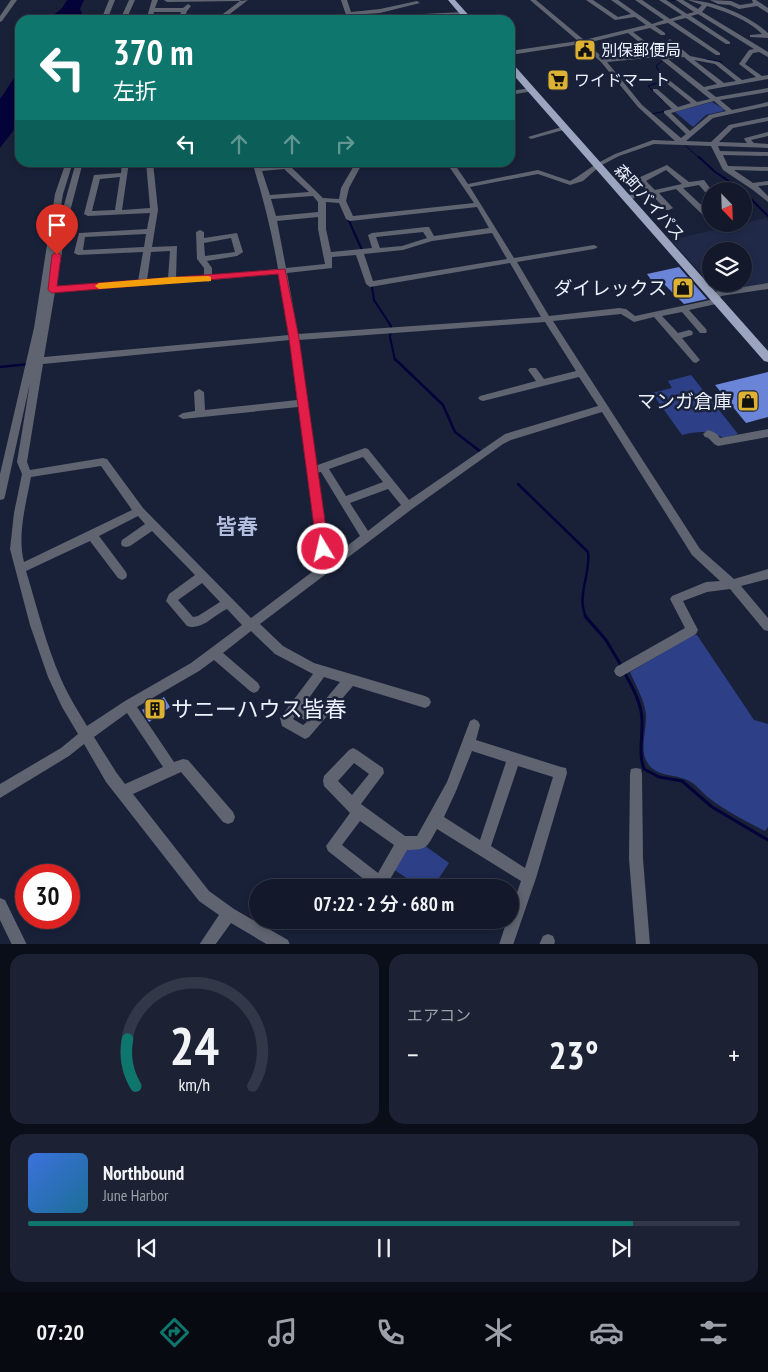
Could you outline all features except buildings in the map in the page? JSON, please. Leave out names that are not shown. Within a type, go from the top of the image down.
[{"type":"main road","points":[[452,0],[465,15]]},
{"type":"main road","name":"森町バイパス","points":[[515,72],[768,358]]},
{"type":"street","points":[[0,20],[14,0]]},
{"type":"street","points":[[106,15],[112,0]]},
{"type":"street","points":[[125,15],[132,0]]},
{"type":"street","points":[[133,15],[139,0]]},
{"type":"street","points":[[150,15],[155,0]]},
{"type":"street","points":[[167,0],[238,0]]},
{"type":"street","points":[[182,15],[184,10],[194,0]]},
{"type":"street","points":[[225,15],[245,0]]},
{"type":"street","points":[[344,0],[348,15]]},
{"type":"street","points":[[533,0],[603,61],[640,106],[681,142]]},
{"type":"street","points":[[589,0],[617,19],[653,10]]},
{"type":"street","points":[[614,0],[663,34]]},
{"type":"street","points":[[638,0],[718,54],[707,59]]},
{"type":"street","points":[[662,0],[728,43],[708,47]]},
{"type":"street","points":[[679,0],[768,55]]},
{"type":"street","points":[[691,0],[726,10],[761,29],[768,35]]},
{"type":"street","points":[[713,0],[720,3],[731,3],[739,7],[756,1],[768,11]]},
{"type":"street","points":[[359,15],[416,2],[422,15]]},
{"type":"street","points":[[0,11],[4,4]]},
{"type":"street","points":[[515,51],[584,43],[630,32],[698,13],[706,4]]},
{"type":"street","points":[[151,10],[184,10]]},
{"type":"street","points":[[744,20],[753,18]]},
{"type":"street","points":[[630,32],[730,111]]},
{"type":"street","points":[[690,35],[671,40],[688,58],[722,85]]},
{"type":"street","points":[[752,36],[768,35]]},
{"type":"street","points":[[765,78],[742,64],[751,51],[768,49]]},
{"type":"street","points":[[603,61],[686,55],[717,63],[742,82]]},
{"type":"street","points":[[688,77],[667,81],[697,105]]},
{"type":"street","points":[[703,89],[765,78]]},
{"type":"street","points":[[674,87],[655,90],[677,110]]},
{"type":"street","points":[[515,92],[531,90]]},
{"type":"street","points":[[690,134],[666,112],[716,99],[768,90]]},
{"type":"street","points":[[681,142],[708,117],[768,104]]},
{"type":"street","points":[[713,144],[731,126],[768,119]]},
{"type":"street","points":[[532,137],[564,128]]},
{"type":"street","points":[[752,146],[747,139],[768,134]]},
{"type":"street","points":[[467,186],[538,172],[570,183],[580,179],[617,155],[653,142],[768,146]]},
{"type":"street","points":[[713,144],[726,168],[746,182]]},
{"type":"street","points":[[718,153],[768,154]]},
{"type":"street","points":[[0,496],[45,291],[59,194],[68,167]]},
{"type":"street","points":[[79,167],[63,223],[28,421],[22,462],[26,474],[15,549],[54,677],[66,703],[111,777],[204,896],[229,914],[283,944]]},
{"type":"street","points":[[118,212],[125,167]]},
{"type":"street","points":[[142,283],[154,210],[149,167]]},
{"type":"street","points":[[256,167],[273,219],[294,338],[326,568]]},
{"type":"street","points":[[272,167],[298,167]]},
{"type":"street","points":[[357,167],[345,188],[342,201],[350,219],[479,205]]},
{"type":"street","points":[[453,167],[467,186],[547,319],[696,552],[732,584],[768,626]]},
{"type":"street","points":[[669,208],[641,180],[667,167],[688,185]]},
{"type":"street","points":[[288,168],[321,200],[342,201]]},
{"type":"street","points":[[726,168],[768,169]]},
{"type":"street","points":[[124,175],[97,177],[88,214],[154,210]]},
{"type":"street","points":[[627,198],[700,182],[702,184]]},
{"type":"street","points":[[752,186],[768,183]]},
{"type":"street","points":[[752,186],[768,200]]},
{"type":"street","points":[[678,187],[702,210]]},
{"type":"street","points":[[267,197],[314,194]]},
{"type":"street","points":[[52,290],[172,280],[208,279],[329,266],[322,229],[321,200]]},
{"type":"street","points":[[756,202],[768,200]]},
{"type":"street","points":[[273,219],[322,214]]},
{"type":"street","points":[[377,251],[372,235],[426,229],[430,238]]},
{"type":"street","points":[[328,255],[403,248],[430,238],[494,230]]},
{"type":"street","points":[[150,231],[82,235],[78,253],[174,248],[172,280]]},
{"type":"street","points":[[201,259],[237,254],[239,252],[234,235],[200,236],[201,259],[208,268],[208,279]]},
{"type":"street","points":[[359,252],[370,284],[594,247]]},
{"type":"street","points":[[39,362],[294,338],[547,319],[619,310],[634,319],[714,302],[718,294],[768,286]]},
{"type":"street","points":[[684,309],[703,331]]},
{"type":"street","points":[[658,315],[696,360]]},
{"type":"street","points":[[676,337],[689,333]]},
{"type":"street","points":[[534,370],[542,383]]},
{"type":"street","points":[[483,398],[581,373]]},
{"type":"street","points":[[199,392],[200,414]]},
{"type":"street","points":[[183,416],[302,403]]},
{"type":"street","points":[[0,791],[66,752],[129,705],[195,667],[252,626],[408,506],[508,437],[604,408]]},
{"type":"street","points":[[11,447],[28,421]]},
{"type":"street","points":[[708,434],[713,435],[718,442],[768,434]]},
{"type":"street","points":[[311,471],[366,452],[408,506]]},
{"type":"street","points":[[26,474],[103,462],[139,511],[252,626],[290,658],[311,668],[425,702]]},
{"type":"street","points":[[323,467],[366,537]]},
{"type":"street","points":[[344,501],[390,484]]},
{"type":"street","points":[[20,568],[139,511]]},
{"type":"street","points":[[126,543],[153,525]]},
{"type":"street","points":[[92,535],[122,575]]},
{"type":"street","points":[[622,670],[692,630],[676,599],[706,586],[732,584],[768,574]]},
{"type":"street","points":[[202,576],[173,596],[172,601],[191,622],[199,622],[222,605],[230,604]]},
{"type":"street","points":[[215,653],[254,687]]},
{"type":"street","points":[[322,671],[286,718],[286,722],[305,733],[350,680]]},
{"type":"street","points":[[129,705],[172,770]]},
{"type":"street","points":[[296,706],[316,721]]},
{"type":"street","points":[[403,843],[380,883],[334,846],[355,809],[403,843],[421,844],[436,820],[474,725]]},
{"type":"street","points":[[468,744],[561,774],[529,878],[506,944]]},
{"type":"street","points":[[483,850],[514,759]]},
{"type":"street","points":[[124,792],[182,766],[228,817]]},
{"type":"street","points":[[636,774],[636,859],[643,944]]},
{"type":"street","points":[[436,820],[529,878]]},
{"type":"street","points":[[0,905],[20,944]]},
{"type":"street","points":[[206,944],[229,914]]},
{"type":"shaded area","points":[[67,0],[84,0],[80,9],[83,15],[53,15],[62,8]]},
{"type":"shaded area","points":[[15,76],[15,128],[0,148],[0,99]]},
{"type":"shaded area","points":[[712,102],[724,109],[723,111],[706,115],[693,127],[675,112]]},
{"type":"shaded area","points":[[766,218],[768,220],[768,283],[752,286],[752,242],[702,242],[702,274],[671,240],[706,232],[752,232],[752,221]]},
{"type":"shaded area","points":[[691,375],[738,434],[724,438],[703,432],[682,435],[652,393],[672,388],[668,381]]},
{"type":"shaded area","points":[[693,635],[697,635],[754,720],[768,724],[768,827],[765,831],[722,807],[689,781],[680,777],[663,774],[653,769],[644,755],[645,708],[630,672]]},
{"type":"shaded area","points":[[403,843],[421,843],[449,863],[438,879],[408,879],[390,867]]},
{"type":"waterway","points":[[670,0],[675,0]]},
{"type":"waterway","points":[[706,59],[722,62]]},
{"type":"waterway","points":[[663,60],[656,66],[664,81],[648,86],[663,101]]},
{"type":"waterway","points":[[651,114],[667,111]]},
{"type":"waterway","points":[[684,144],[700,159]]},
{"type":"waterway","points":[[699,157],[730,182]]},
{"type":"waterway","points":[[752,200],[768,216]]},
{"type":"waterway","points":[[349,221],[362,250]]},
{"type":"waterway","points":[[372,287],[374,300],[391,326],[390,337],[395,360]]},
{"type":"waterway","points":[[395,359],[443,405],[455,432],[481,452]]},
{"type":"waterway","points":[[0,367],[29,364]]},
{"type":"waterway","points":[[518,484],[588,552],[588,568],[583,593],[583,609],[586,617]]},
{"type":"waterway","points":[[585,616],[606,640],[622,667]]},
{"type":"waterway","points":[[624,672],[640,706],[642,725],[641,750],[644,769],[659,777],[682,781],[712,807],[768,840]]},
{"type":"slow traffic","points":[[99,286],[208,279]]},
{"type":"place","name":"別保郵便局","points":[[585,50]]},
{"type":"place","name":"ワイドマート","points":[[558,80]]},
{"type":"place","name":"ダイレックス","points":[[683,288]]},
{"type":"place","name":"マンガ倉庫","points":[[748,401]]},
{"type":"place","name":"サニーハウス皆春","points":[[155,709]]},
{"type":"district","name":"皆春","points":[[237,526]]},
{"type":"route","points":[[57,255],[52,290],[172,280],[208,279],[282,271],[294,338],[296,364],[323,549]]}]
